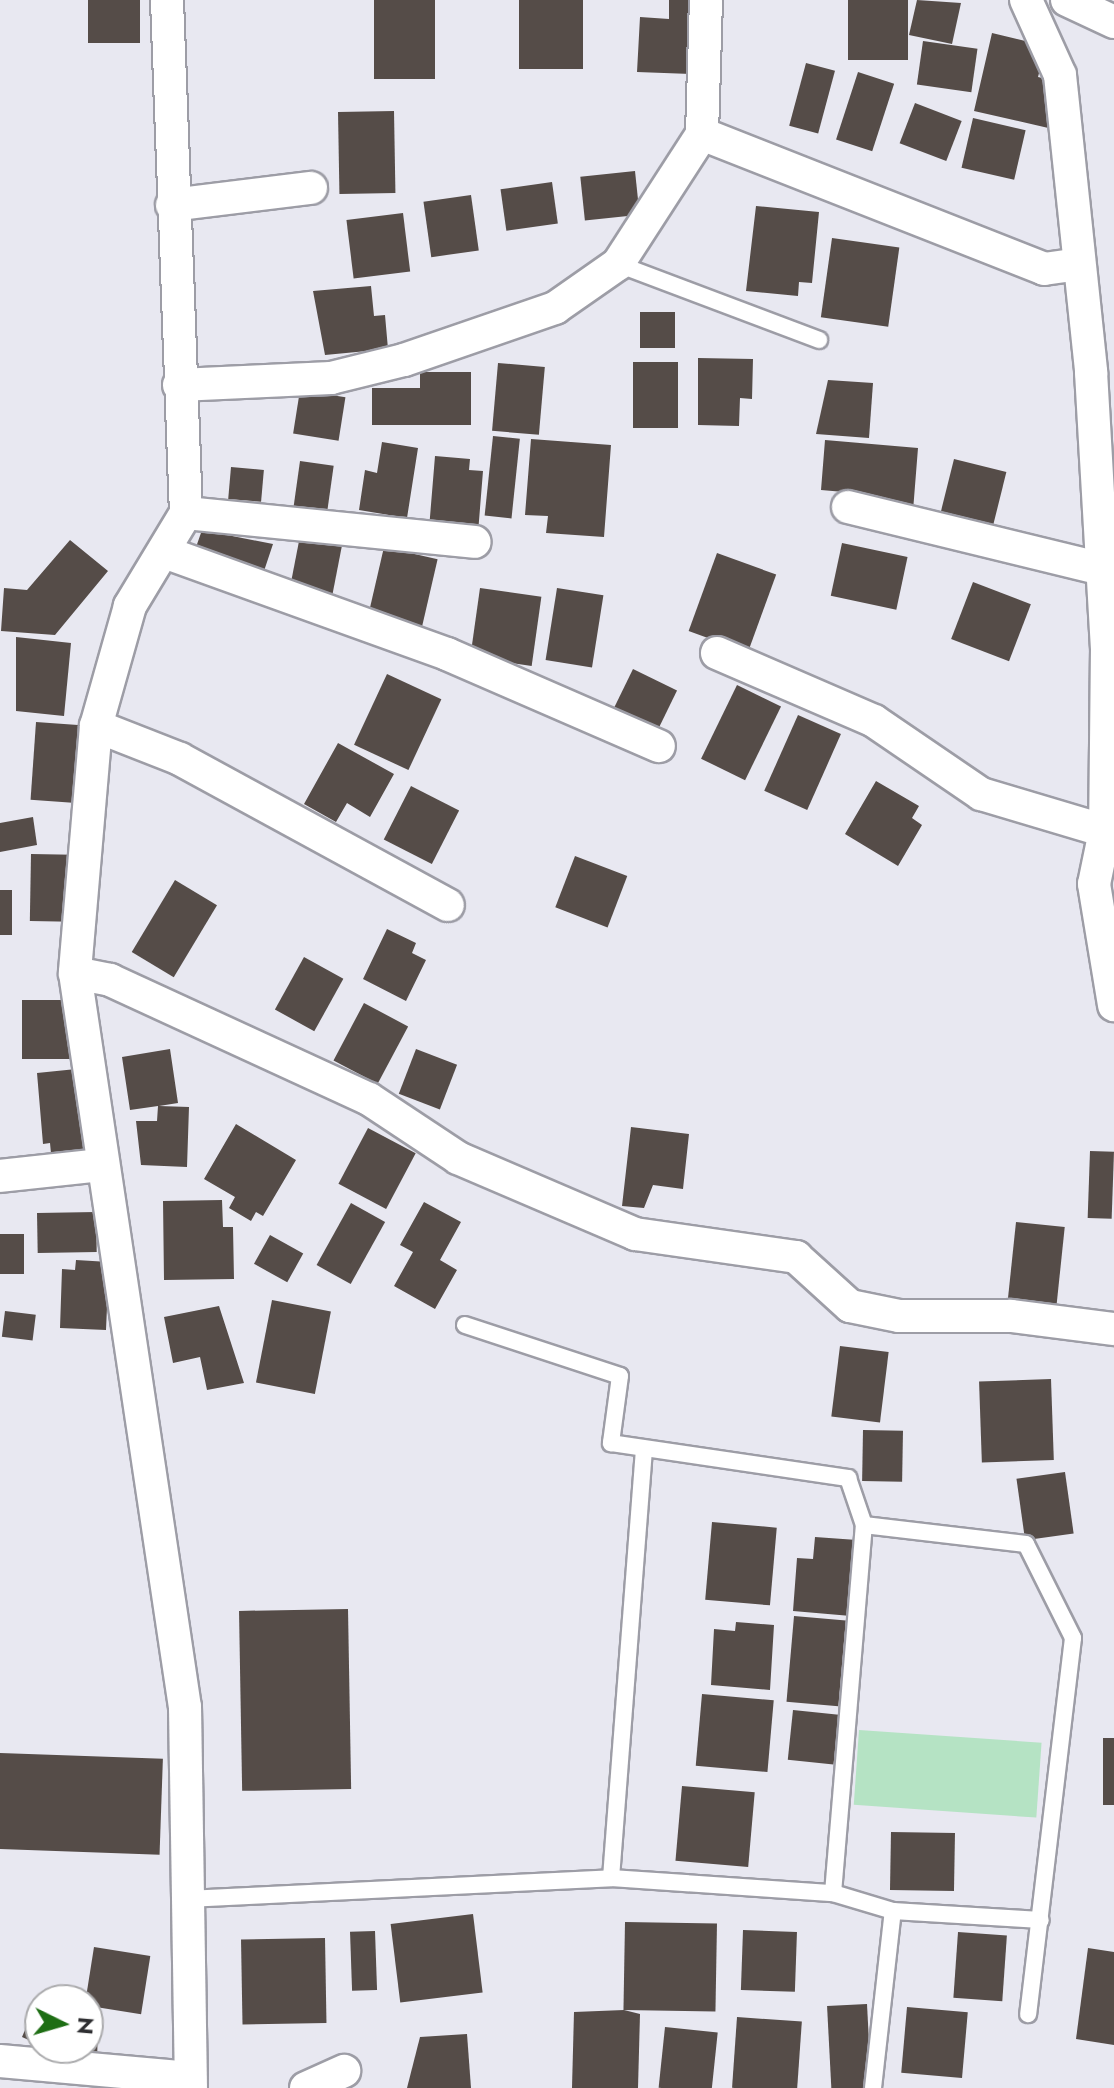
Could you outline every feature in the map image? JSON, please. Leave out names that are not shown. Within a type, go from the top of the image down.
[{"type":"street","points":[[0,2061],[191,2083],[185,1707],[101,1165],[75,973],[96,726],[130,606],[186,513],[172,205],[167,0]]},
{"type":"street","points":[[179,385],[331,378],[404,360],[555,308],[618,264],[702,134],[706,0]]},
{"type":"street","points":[[1026,0],[1060,75],[1078,264],[1107,495],[1103,569],[1105,831],[1094,884],[1114,1005]]},
{"type":"street","points":[[1067,0],[1114,22]]},
{"type":"street","points":[[702,134],[1044,269],[1078,264]]},
{"type":"street","points":[[172,205],[311,188]]},
{"type":"street","points":[[848,507],[1103,569]]},
{"type":"street","points":[[186,513],[475,542]]},
{"type":"street","points":[[164,552],[447,654],[659,746]]},
{"type":"street","points":[[717,653],[874,721],[981,794],[1105,831]]},
{"type":"street","points":[[96,726],[180,759],[448,905]]},
{"type":"street","points":[[75,973],[110,980],[340,1086],[458,1158],[635,1234],[796,1257],[850,1306],[899,1316],[1011,1316],[1114,1329]]},
{"type":"street","points":[[0,1176],[101,1165]]},
{"type":"street","points":[[306,2088],[344,2071]]},
{"type":"lane","points":[[618,264],[819,340]]},
{"type":"lane","points":[[465,1325],[620,1376],[611,1443],[848,1478],[864,1525],[833,1893]]},
{"type":"lane","points":[[611,1878],[644,1449]]},
{"type":"lane","points":[[864,1525],[1026,1544],[1073,1638],[1028,2014]]},
{"type":"lane","points":[[187,1899],[611,1878],[833,1893],[893,1911],[1041,1920]]},
{"type":"lane","points":[[873,2088],[893,1911]]},
{"type":"green space","points":[[859,1730],[1042,1743],[1036,1818],[854,1805]]},
{"type":"building","points":[[88,0],[140,0],[140,43],[88,43]]},
{"type":"building","points":[[374,0],[435,0],[435,79],[374,79]]},
{"type":"building","points":[[519,0],[583,0],[583,69],[519,69]]},
{"type":"building","points":[[669,0],[695,0],[691,74],[637,72],[640,17],[669,19]]},
{"type":"building","points":[[848,0],[908,0],[908,60],[848,60]]},
{"type":"building","points":[[917,0],[961,3],[952,44],[909,35]]},
{"type":"building","points":[[992,33],[1046,46],[1038,77],[1068,84],[1057,130],[974,111]]},
{"type":"building","points":[[923,41],[977,49],[971,92],[917,85]]},
{"type":"building","points":[[806,63],[835,71],[818,134],[789,126]]},
{"type":"building","points":[[858,72],[894,84],[872,151],[836,140]]},
{"type":"building","points":[[915,103],[962,121],[946,161],[900,143]]},
{"type":"building","points":[[394,111],[395,193],[339,194],[338,112]]},
{"type":"building","points":[[973,118],[1026,130],[1014,180],[962,168]]},
{"type":"building","points":[[635,171],[640,215],[585,221],[580,177]]},
{"type":"building","points":[[552,182],[558,224],[506,231],[501,189]]},
{"type":"building","points":[[471,195],[479,250],[431,257],[423,202]]},
{"type":"building","points":[[756,206],[819,212],[812,283],[799,282],[798,296],[746,291]]},
{"type":"building","points":[[403,213],[410,272],[354,279],[346,220]]},
{"type":"building","points":[[832,238],[899,247],[888,327],[821,317]]},
{"type":"building","points":[[371,286],[374,316],[385,315],[388,349],[325,355],[313,291]]},
{"type":"building","points":[[640,312],[675,312],[675,348],[640,348]]},
{"type":"building","points":[[698,358],[753,359],[752,399],[740,398],[739,426],[698,425]]},
{"type":"building","points":[[633,362],[678,362],[678,428],[633,428]]},
{"type":"building","points":[[498,363],[545,367],[539,435],[492,431]]},
{"type":"building","points":[[420,372],[471,372],[471,425],[372,425],[372,388],[420,388]]},
{"type":"building","points":[[828,380],[873,383],[869,438],[816,434]]},
{"type":"building","points":[[300,390],[345,397],[339,441],[293,433]]},
{"type":"building","points":[[493,436],[520,439],[511,518],[485,516]]},
{"type":"building","points":[[531,439],[611,445],[604,537],[546,533],[548,516],[525,515]]},
{"type":"building","points":[[825,440],[918,448],[913,511],[866,507],[867,494],[821,490]]},
{"type":"building","points":[[382,442],[418,448],[407,518],[359,510],[365,470],[377,473]]},
{"type":"building","points":[[435,456],[470,459],[469,470],[483,471],[478,533],[429,529]]},
{"type":"building","points":[[954,459],[1006,472],[992,530],[939,517]]},
{"type":"building","points":[[300,461],[334,466],[326,517],[293,512]]},
{"type":"building","points":[[231,467],[264,470],[261,502],[228,499]]},
{"type":"building","points":[[202,530],[273,544],[263,574],[195,550]]},
{"type":"building","points":[[300,536],[342,544],[332,598],[290,590]]},
{"type":"building","points":[[70,540],[108,571],[55,635],[1,631],[4,588],[27,590]]},
{"type":"building","points":[[842,543],[908,557],[896,610],[831,596]]},
{"type":"building","points":[[384,547],[438,559],[422,629],[368,616]]},
{"type":"building","points":[[717,553],[776,575],[748,653],[689,631]]},
{"type":"building","points":[[973,582],[1031,604],[1009,661],[951,639]]},
{"type":"building","points":[[480,588],[541,597],[532,666],[470,657]]},
{"type":"building","points":[[557,588],[603,595],[592,667],[546,660]]},
{"type":"building","points":[[16,637],[71,643],[64,716],[16,711]]},
{"type":"building","points":[[633,669],[677,690],[656,733],[612,711]]},
{"type":"building","points":[[387,674],[441,699],[408,770],[354,745]]},
{"type":"building","points":[[737,685],[781,706],[745,780],[701,759]]},
{"type":"building","points":[[798,715],[841,734],[807,810],[764,791]]},
{"type":"building","points":[[36,722],[85,725],[79,803],[31,800]]},
{"type":"building","points":[[338,743],[394,774],[370,817],[347,803],[336,822],[304,804]]},
{"type":"building","points":[[876,781],[919,806],[912,818],[922,825],[898,866],[845,834]]},
{"type":"building","points":[[411,786],[459,811],[432,864],[384,839]]},
{"type":"building","points":[[33,817],[37,845],[0,852],[0,823]]},
{"type":"building","points":[[31,854],[73,855],[72,922],[30,921]]},
{"type":"building","points":[[575,856],[627,876],[608,927],[555,907]]},
{"type":"building","points":[[175,880],[217,905],[174,977],[132,952]]},
{"type":"building","points":[[0,890],[12,890],[12,935],[0,935]]},
{"type":"building","points":[[387,929],[416,943],[412,953],[426,960],[406,1001],[363,979]]},
{"type":"building","points":[[304,957],[343,979],[314,1031],[275,1009]]},
{"type":"building","points":[[22,1000],[73,1000],[73,1059],[22,1059]]},
{"type":"building","points":[[364,1003],[408,1026],[378,1084],[333,1060]]},
{"type":"building","points":[[170,1049],[178,1103],[159,1106],[189,1107],[187,1167],[141,1165],[136,1121],[157,1121],[158,1106],[130,1110],[122,1057]]},
{"type":"building","points":[[416,1049],[457,1065],[440,1110],[399,1094]]},
{"type":"building","points":[[96,1067],[105,1150],[52,1164],[50,1143],[43,1144],[37,1073]]},
{"type":"building","points":[[236,1124],[296,1160],[263,1216],[256,1212],[251,1221],[229,1208],[235,1197],[204,1179]]},
{"type":"building","points":[[631,1127],[689,1134],[683,1189],[653,1185],[644,1208],[622,1206]]},
{"type":"building","points":[[368,1128],[416,1153],[386,1209],[338,1184]]},
{"type":"building","points":[[1090,1151],[1114,1152],[1112,1219],[1088,1218]]},
{"type":"building","points":[[222,1200],[223,1227],[233,1227],[234,1279],[164,1280],[163,1201]]},
{"type":"building","points":[[424,1202],[461,1222],[440,1260],[457,1270],[435,1309],[394,1286],[413,1252],[400,1245]]},
{"type":"building","points":[[351,1203],[385,1222],[351,1284],[317,1265]]},
{"type":"building","points":[[96,1212],[97,1252],[38,1253],[37,1213]]},
{"type":"building","points":[[1016,1222],[1065,1227],[1056,1309],[1007,1304]]},
{"type":"building","points":[[0,1234],[24,1234],[24,1274],[0,1274]]},
{"type":"building","points":[[270,1235],[303,1253],[287,1282],[254,1264]]},
{"type":"building","points":[[76,1260],[109,1262],[106,1330],[60,1328],[62,1269],[75,1270]]},
{"type":"building","points":[[272,1300],[331,1311],[315,1394],[256,1382]]},
{"type":"building","points":[[219,1306],[244,1383],[207,1390],[200,1357],[173,1363],[164,1317]]},
{"type":"building","points":[[5,1311],[36,1315],[33,1341],[2,1337]]},
{"type":"building","points":[[840,1346],[889,1352],[880,1422],[831,1416]]},
{"type":"building","points":[[1051,1379],[1054,1460],[982,1462],[979,1382]]},
{"type":"building","points":[[863,1430],[903,1431],[902,1482],[862,1481]]},
{"type":"building","points":[[1065,1472],[1074,1533],[1025,1540],[1016,1479]]},
{"type":"building","points":[[712,1522],[777,1528],[770,1605],[705,1600]]},
{"type":"building","points":[[815,1537],[857,1540],[851,1616],[793,1611],[797,1558],[813,1559]]},
{"type":"building","points":[[348,1609],[351,1789],[242,1791],[239,1611]]},
{"type":"building","points":[[794,1616],[846,1621],[838,1706],[787,1702]]},
{"type":"building","points":[[736,1622],[774,1625],[770,1690],[711,1685],[714,1629],[735,1631]]},
{"type":"building","points":[[702,1694],[774,1700],[767,1772],[696,1766]]},
{"type":"building","points":[[793,1710],[839,1715],[834,1765],[788,1760]]},
{"type":"building","points":[[1103,1738],[1114,1738],[1114,1805],[1103,1805]]},
{"type":"building","points":[[0,1753],[163,1759],[160,1855],[0,1849]]},
{"type":"building","points":[[682,1786],[755,1792],[748,1867],[675,1861]]},
{"type":"building","points":[[891,1832],[955,1833],[954,1891],[890,1890]]},
{"type":"building","points":[[473,1914],[483,1992],[400,2003],[391,1924]]},
{"type":"building","points":[[625,1922],[717,1924],[715,2012],[623,2010]]},
{"type":"building","points":[[743,1930],[797,1932],[795,1992],[741,1990]]},
{"type":"building","points":[[375,1931],[377,1990],[352,1991],[350,1932]]},
{"type":"building","points":[[958,1932],[1007,1935],[1002,2001],[953,1998]]},
{"type":"building","points":[[325,1938],[326,2023],[242,2024],[241,1939]]},
{"type":"building","points":[[94,1947],[150,1956],[141,2014],[104,2008],[104,1984],[88,1984]]},
{"type":"building","points":[[1088,1948],[1114,1952],[1114,2045],[1076,2039]]},
{"type":"building","points":[[867,2004],[871,2088],[831,2088],[827,2006]]},
{"type":"building","points":[[907,2007],[968,2012],[962,2078],[901,2073]]},
{"type":"building","points":[[624,2010],[640,2014],[638,2088],[572,2088],[574,2012]]},
{"type":"building","points":[[737,2017],[802,2022],[797,2088],[732,2088]]},
{"type":"building","points":[[665,2027],[718,2033],[712,2088],[659,2088]]},
{"type":"building","points":[[467,2034],[471,2088],[407,2088],[420,2037]]},
{"type":"building","points":[[84,2064],[97,2064],[97,2070]]}]
